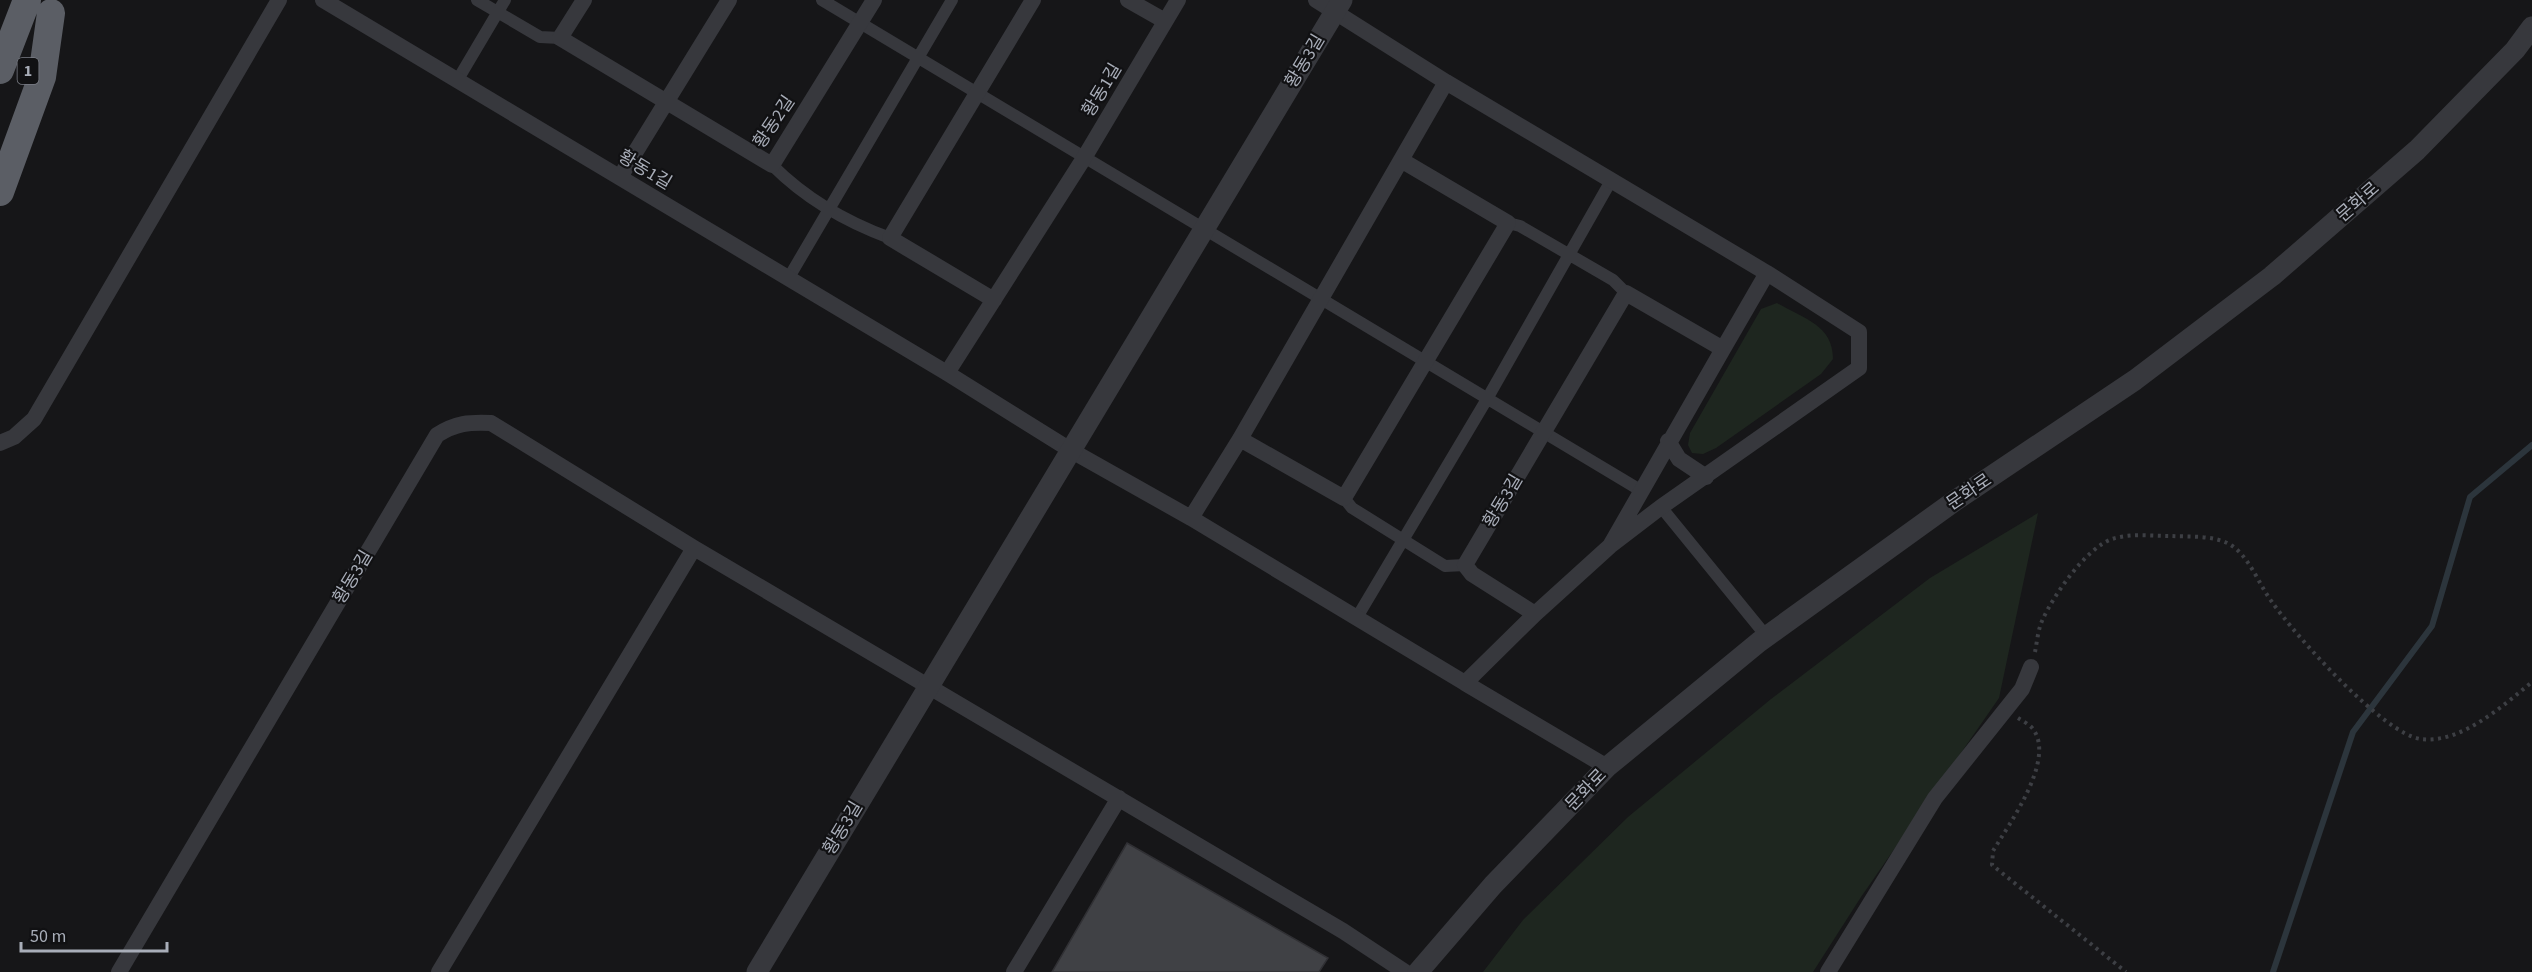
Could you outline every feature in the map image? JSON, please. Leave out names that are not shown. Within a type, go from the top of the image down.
[{"type":"highway","name":"1","points":[[0,70],[44,4]]},
{"type":"highway","name":"1","points":[[0,142],[44,4]]},
{"type":"highway","points":[[0,192],[42,77],[44,4]]},
{"type":"street","points":[[0,443],[14,437],[34,419],[279,0]]},
{"type":"street","name":"황동1길","points":[[323,0],[947,373],[1072,452]]},
{"type":"street","points":[[477,0],[540,37],[560,38],[584,0]]},
{"type":"street","points":[[457,81],[505,0]]},
{"type":"street","points":[[620,177],[729,0]]},
{"type":"street","points":[[822,0],[1640,490]]},
{"type":"street","name":"황동2길","points":[[560,38],[772,165],[874,0]]},
{"type":"street","points":[[788,279],[952,0]]},
{"type":"street","points":[[890,238],[1033,0]]},
{"type":"street","points":[[1128,0],[1165,21]]},
{"type":"street","name":"황동1길","points":[[947,373],[1084,158],[1178,0]]},
{"type":"street","points":[[1316,0],[1339,6],[1446,82],[1767,273],[1858,332],[1859,368],[1661,507],[1610,546],[1493,652],[1465,683]]},
{"type":"street","name":"황동3길","points":[[757,972],[928,684],[1072,452],[1339,6]]},
{"type":"street","name":"문화로","points":[[1419,972],[1493,885],[1608,767],[1767,637],[1956,500],[2135,380],[2272,276],[2417,150],[2515,50],[2532,27]]},
{"type":"street","points":[[1191,518],[1240,439],[1446,82]]},
{"type":"street","points":[[1401,160],[1508,224],[1520,226],[1613,280],[1626,293],[1723,349]]},
{"type":"street","points":[[772,165],[795,188],[865,229],[890,238],[994,300]]},
{"type":"street","points":[[1356,619],[1487,399],[1612,179]]},
{"type":"street","points":[[1344,498],[1508,224]]},
{"type":"street","points":[[1610,546],[1668,441],[1767,273]]},
{"type":"street","name":"황동3길","points":[[1465,565],[1626,293]]},
{"type":"street","name":"황동3길","points":[[119,972],[437,435],[453,425],[470,422],[490,423],[694,548],[928,684],[1343,931],[1405,972]]},
{"type":"street","points":[[1240,439],[1344,498],[1352,508],[1445,566],[1465,565],[1472,574],[1535,614]]},
{"type":"street","points":[[1668,441],[1678,459],[1706,477]]},
{"type":"street","points":[[1072,452],[1191,518],[1356,619],[1608,767]]},
{"type":"street","points":[[1661,507],[1767,637]]},
{"type":"street","points":[[439,972],[694,548]]},
{"type":"street","points":[[1828,972],[1935,798],[2022,689],[2031,667]]},
{"type":"street","points":[[1014,972],[1119,798]]},
{"type":"path","points":[[2031,667],[2042,621],[2076,567],[2093,549],[2112,539],[2130,535],[2206,537],[2229,543],[2238,551],[2272,603],[2351,691],[2379,716],[2414,737],[2435,739],[2482,721],[2532,682]]},
{"type":"path","points":[[2006,709],[2033,728],[2039,744],[2034,779],[1993,851],[1992,865],[2126,972]]},
{"type":"shaded area","points":[[1777,303],[1807,319],[1822,331],[1832,347],[1833,359],[1821,374],[1716,448],[1703,454],[1692,453],[1688,445],[1690,433],[1761,309]]},
{"type":"shaded area","points":[[2038,513],[1999,698],[1861,897],[1813,972],[1483,972],[1523,920],[1628,817],[1771,699],[1930,578]]},
{"type":"building","points":[[1127,843],[1328,958],[1319,972],[1052,972]]},
{"type":"waterway","points":[[2273,972],[2353,732],[2432,626],[2470,497],[2532,445]]}]
